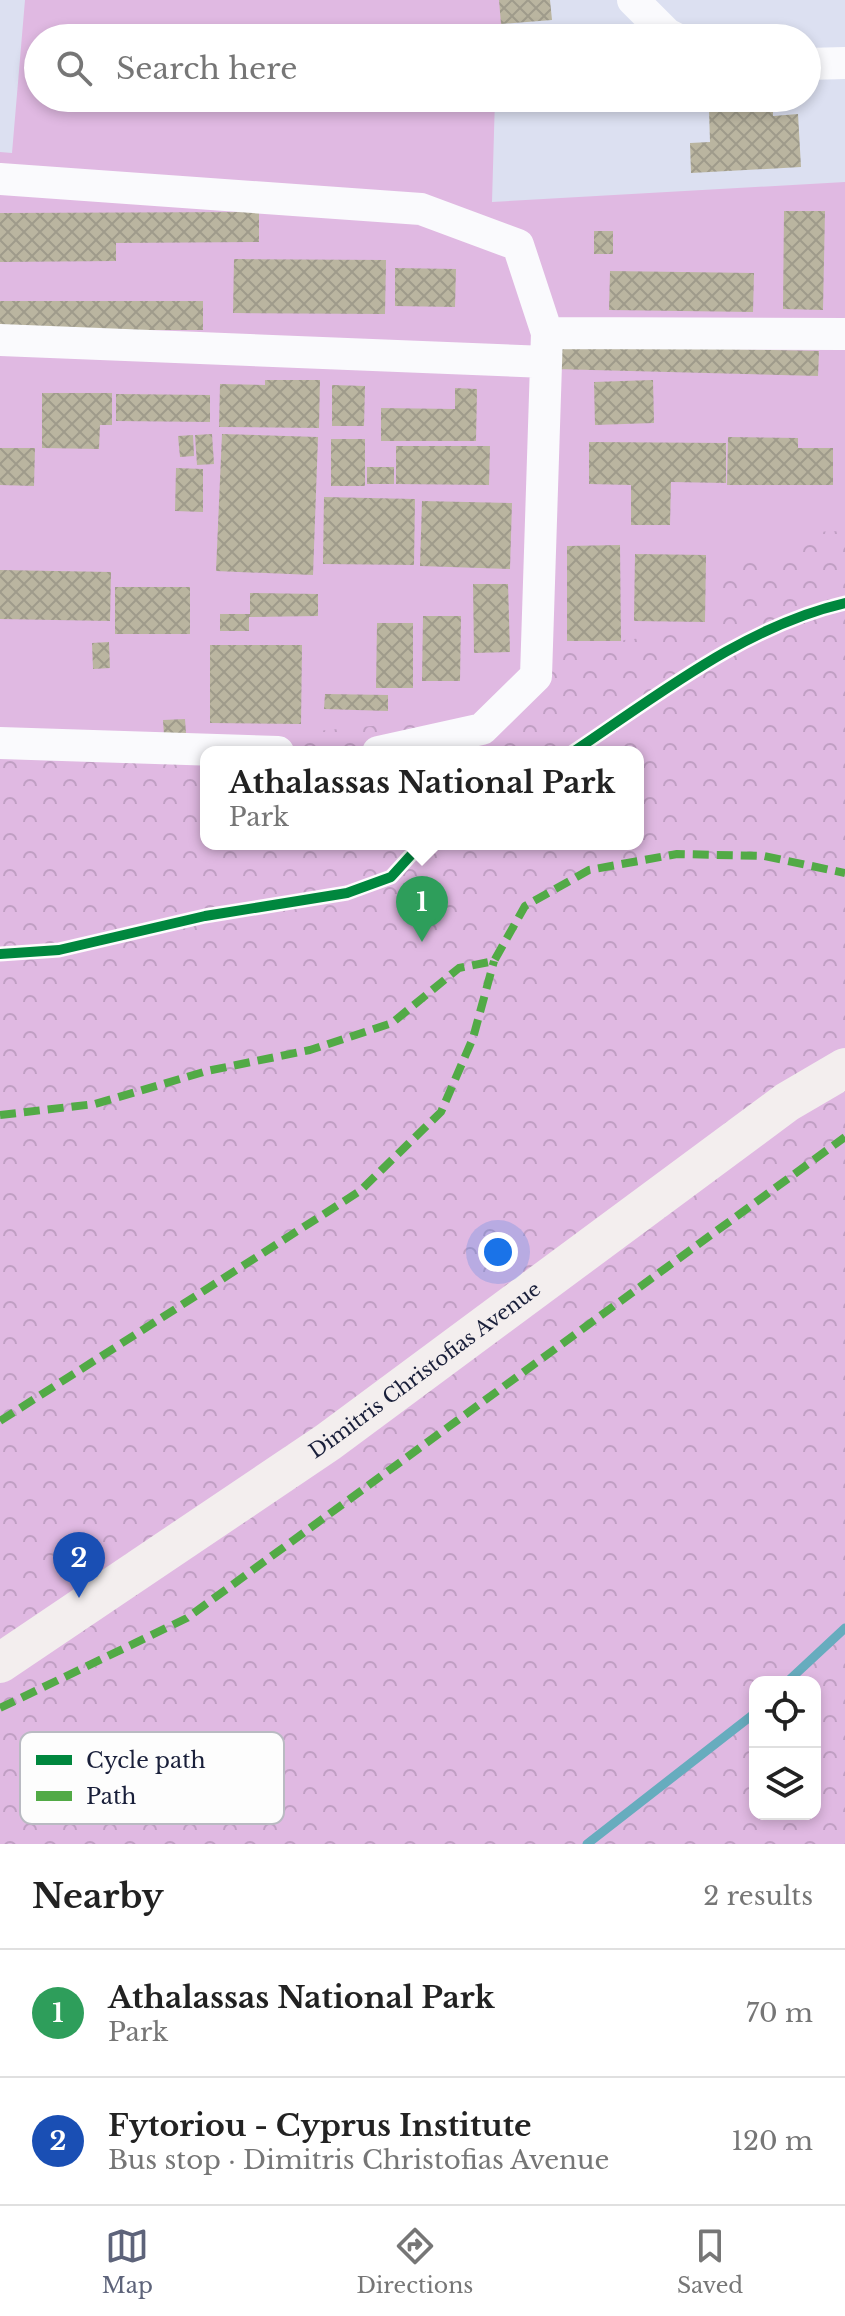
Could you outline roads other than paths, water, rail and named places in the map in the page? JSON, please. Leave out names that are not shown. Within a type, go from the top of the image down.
[{"type":"main road","name":"Dimitris Christofias Avenue","points":[[0,1663],[328,1442],[787,1102],[845,1068]]},
{"type":"street","points":[[633,0],[660,24]]},
{"type":"street","points":[[821,64],[845,63]]},
{"type":"street","points":[[0,179],[421,209],[518,245],[547,348],[536,676],[482,729],[405,746]]},
{"type":"street","points":[[0,340],[547,348],[845,334]]},
{"type":"street","points":[[0,743],[200,749]]},
{"type":"waterway","points":[[793,1676],[845,1628]]},
{"type":"waterway","points":[[587,1844],[749,1718]]},
{"type":"place","name":"Athalassas National Park","points":[[422,942]]},
{"type":"place","name":"Fytoriou - Cyprus Institute","points":[[79,1598]]}]
